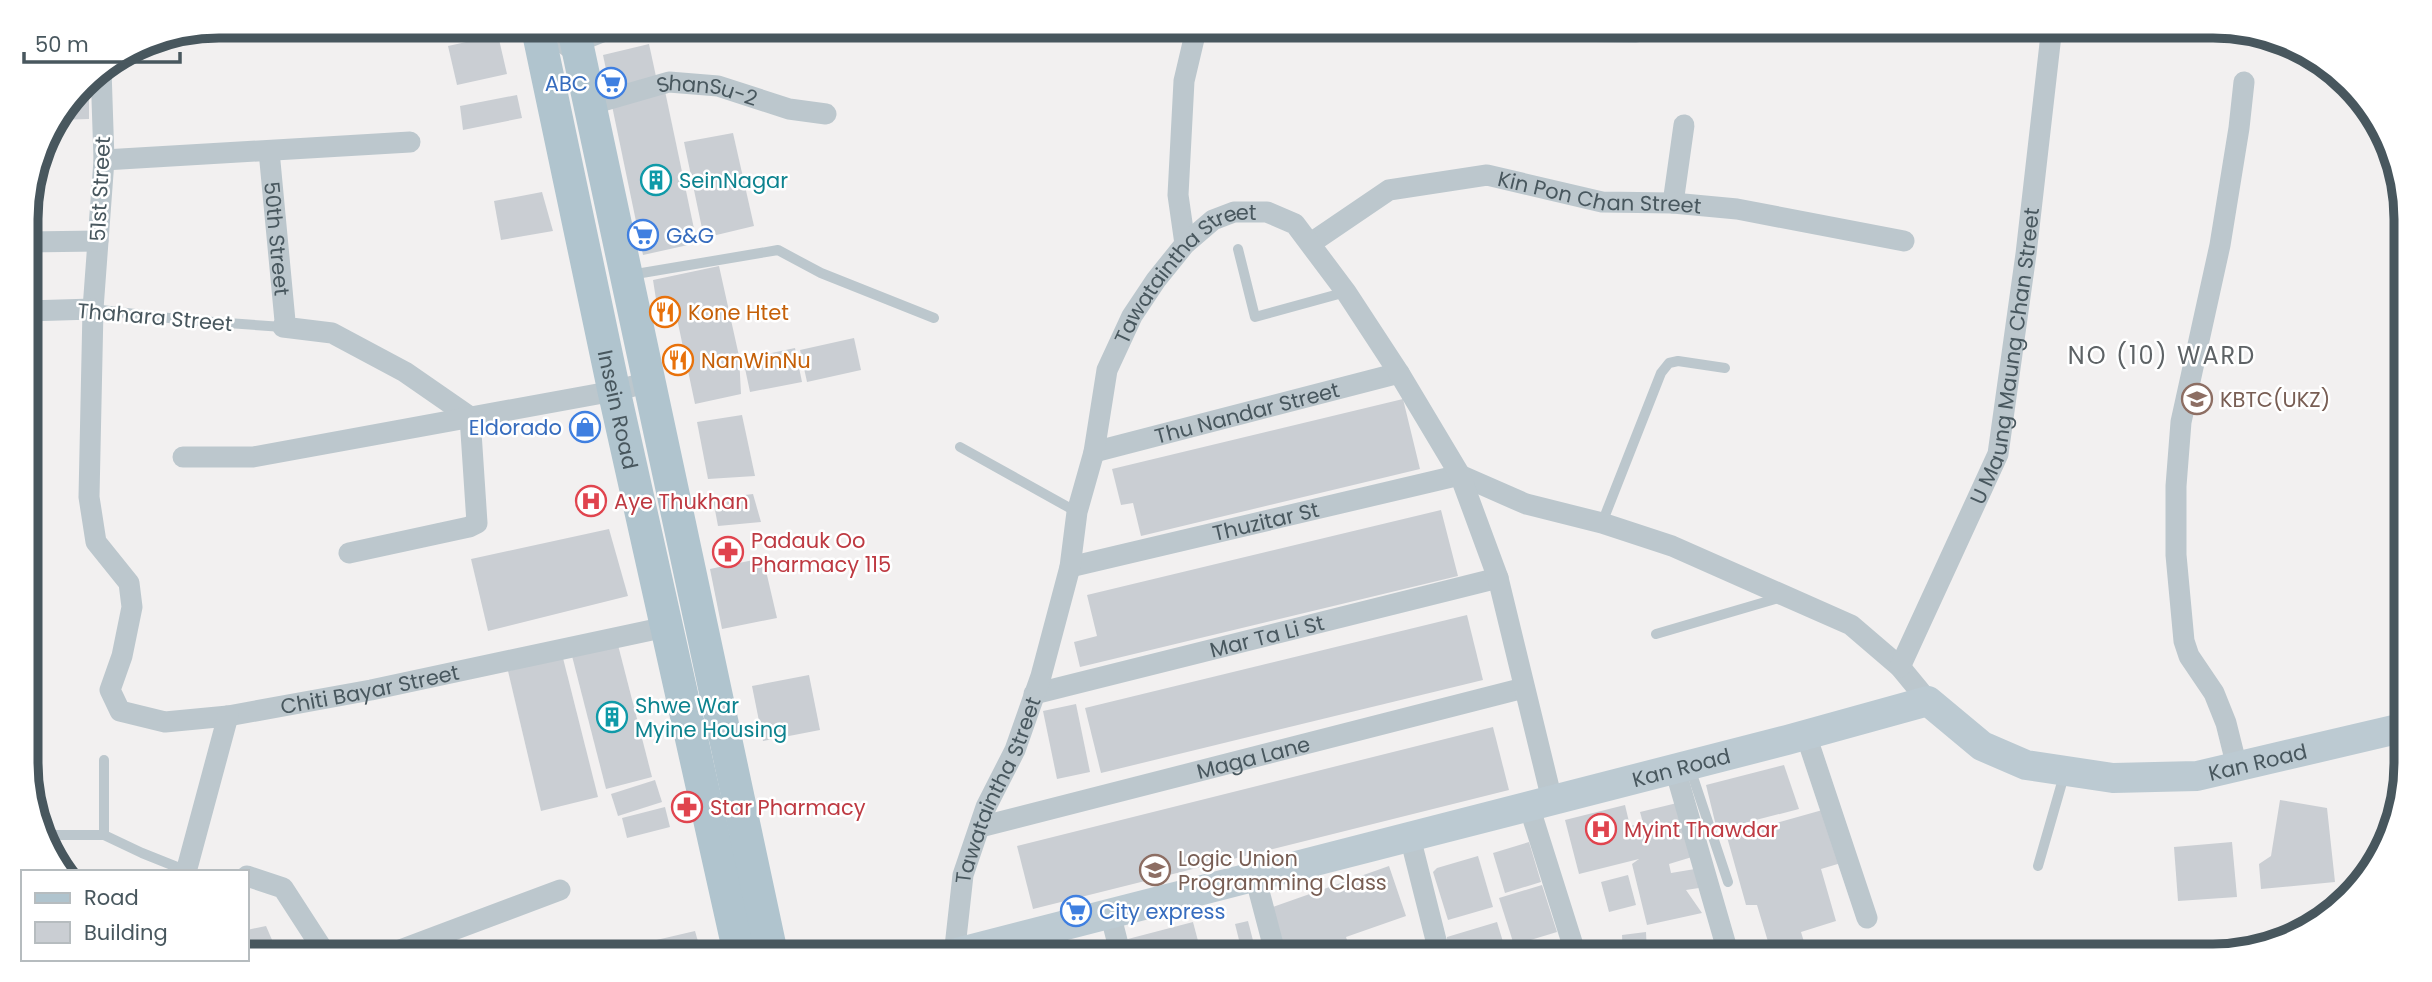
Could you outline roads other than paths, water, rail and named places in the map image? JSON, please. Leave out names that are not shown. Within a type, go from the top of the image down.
[{"type":"main road","name":"Insein Road","points":[[576,39],[769,944]]},
{"type":"main road","name":"Insein Road","points":[[540,40],[614,391],[737,944]]},
{"type":"main road","name":"Kan Road","points":[[993,944],[1806,735],[1928,701],[1982,746],[2026,765],[2113,778],[2197,776],[2394,730]]},
{"type":"street","name":"U Maung Maung Chan Street","points":[[1900,667],[1998,454],[2026,254],[2051,38]]},
{"type":"street","points":[[1185,244],[1178,195],[1184,81],[1194,39]]},
{"type":"street","name":"ShanSu-2","points":[[589,105],[669,82],[718,86],[789,109],[826,114]]},
{"type":"street","points":[[2237,767],[2214,693],[2189,656],[2184,641],[2176,555],[2176,486],[2181,422],[2220,244],[2244,82]]},
{"type":"street","name":"51st Street","points":[[101,83],[104,160],[93,309],[89,498],[96,542],[129,583],[132,607],[122,656],[110,690],[120,711],[165,722],[228,716]]},
{"type":"street","points":[[1674,203],[1684,125]]},
{"type":"street","points":[[104,160],[410,142]]},
{"type":"street","name":"50th Street","points":[[269,151],[285,321],[283,327]]},
{"type":"street","name":"Kin Pon Chan Street","points":[[1311,243],[1389,190],[1487,175],[1602,202],[1674,203],[1737,209],[1904,241]]},
{"type":"street","name":"Tawataintha Street","points":[[952,944],[963,876],[986,807],[1014,750],[1034,694],[1070,567],[1077,512],[1094,452],[1107,370],[1132,316],[1156,280],[1185,244],[1213,220],[1234,212],[1267,212],[1296,224],[1346,292],[1399,373],[1460,475],[1498,578],[1524,688],[1541,803],[1573,943]]},
{"type":"street","points":[[39,242],[98,241]]},
{"type":"street","name":"Thahara Street","points":[[39,311],[93,309]]},
{"type":"street","points":[[283,327],[332,332],[405,372],[470,417]]},
{"type":"street","name":"Thu Nandar Street","points":[[1094,452],[1399,373]]},
{"type":"street","points":[[183,457],[253,457],[614,391],[649,382]]},
{"type":"street","points":[[349,553],[477,523],[470,417]]},
{"type":"street","points":[[1460,475],[1526,504],[1602,523],[1672,546],[1851,625],[1900,667],[1928,701]]},
{"type":"street","name":"Thuzitar St","points":[[1070,567],[1460,475]]},
{"type":"street","name":"Mar Ta Li St","points":[[1034,694],[1498,578]]},
{"type":"street","name":"Chiti Bayar Street","points":[[228,716],[371,690],[666,627]]},
{"type":"street","name":"Maga Lane","points":[[980,827],[1524,688]]},
{"type":"street","points":[[187,870],[228,716]]},
{"type":"street","points":[[1806,735],[1867,918]]},
{"type":"street","points":[[1682,767],[1726,943]]},
{"type":"street","points":[[1410,837],[1437,943]]},
{"type":"street","points":[[248,876],[283,888],[319,944]]},
{"type":"street","points":[[1255,876],[1273,943]]},
{"type":"street","points":[[416,944],[560,890]]},
{"type":"street","points":[[1110,913],[1118,944]]},
{"type":"lane","points":[[1238,249],[1255,317],[1346,292]]},
{"type":"lane","points":[[628,276],[778,250],[821,273],[934,318]]},
{"type":"lane","name":"Thahara Street","points":[[93,309],[186,320],[283,327]]},
{"type":"lane","points":[[1602,523],[1661,373],[1669,363],[1678,361],[1725,368]]},
{"type":"lane","points":[[960,447],[1077,512]]},
{"type":"lane","points":[[1656,634],[1785,597]]},
{"type":"lane","points":[[104,760],[104,835]]},
{"type":"lane","points":[[1682,767],[1728,882]]},
{"type":"lane","points":[[2038,866],[2065,772]]},
{"type":"lane","points":[[54,835],[104,835],[184,870]]},
{"type":"place","name":"ABC","points":[[611,83]]},
{"type":"place","name":"SeinNagar","points":[[656,180]]},
{"type":"place","name":"G&G","points":[[643,235]]},
{"type":"place","name":"Kone Htet","points":[[665,312]]},
{"type":"place","name":"NanWinNu","points":[[678,360]]},
{"type":"place","name":"KBTC(UKZ)","points":[[2197,399]]},
{"type":"place","name":"Eldorado","points":[[585,427]]},
{"type":"place","name":"Aye Thukhan","points":[[591,501]]},
{"type":"place","name":"Padauk Oo Pharmacy 115","points":[[728,552]]},
{"type":"place","name":"Shwe War Myine Housing","points":[[612,717]]},
{"type":"place","name":"Star Pharmacy","points":[[687,807]]},
{"type":"place","name":"Myint Thawdar","points":[[1601,829]]},
{"type":"place","name":"Logic Union Programming Class","points":[[1155,870]]},
{"type":"place","name":"City express","points":[[1076,911]]},
{"type":"district","name":"NO (10) WARD","points":[[2162,355]]}]
